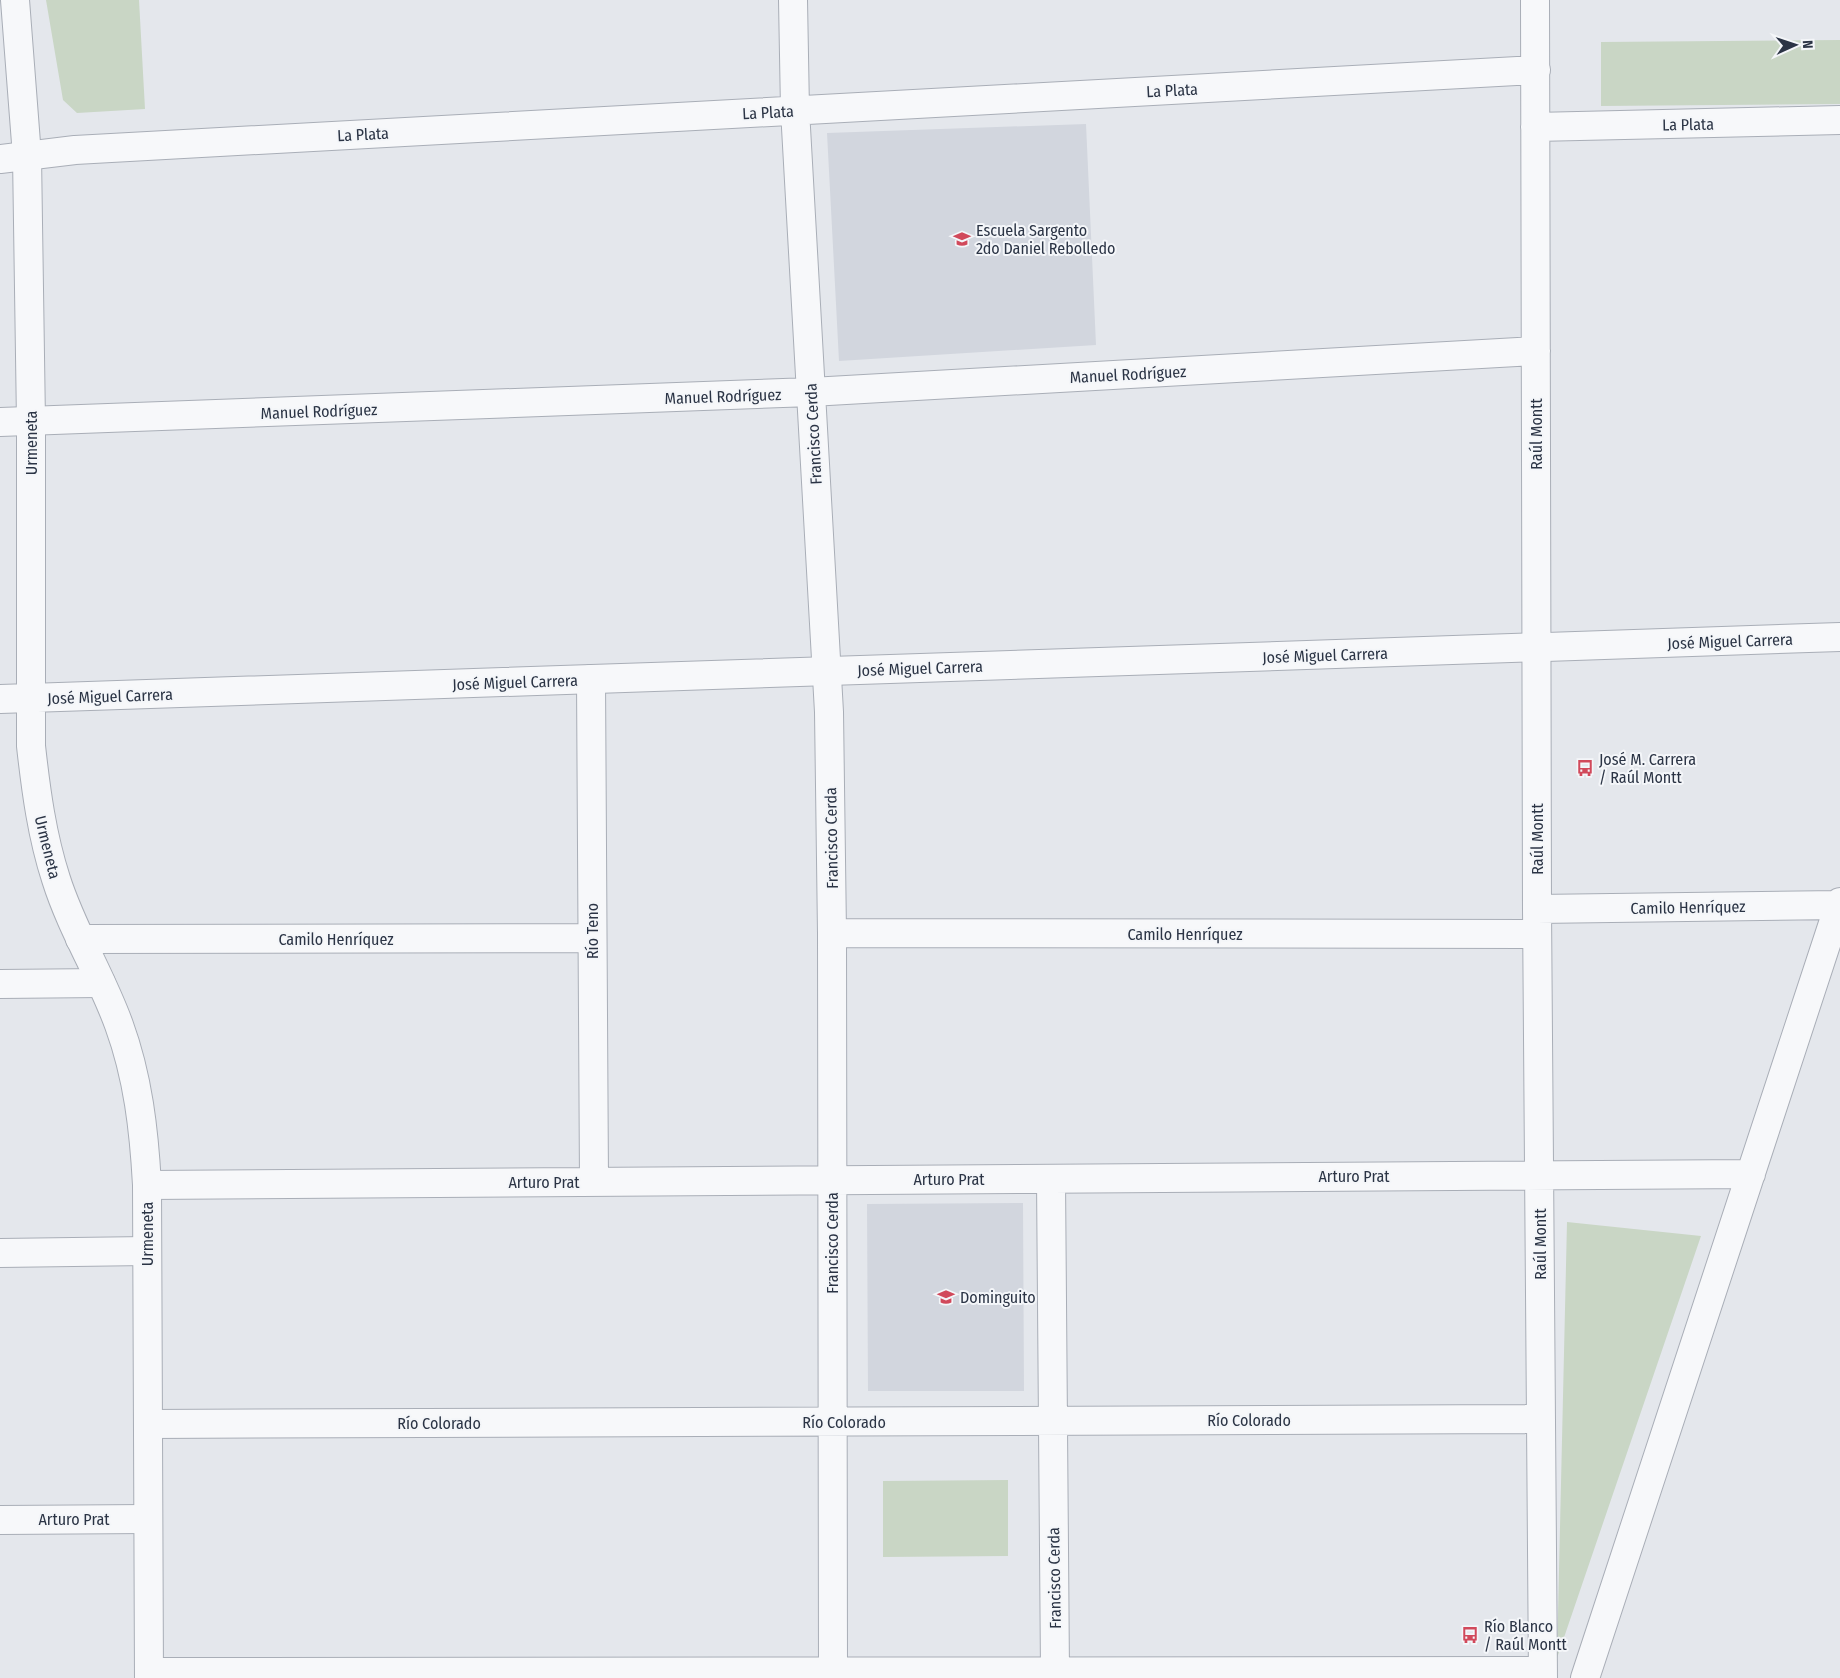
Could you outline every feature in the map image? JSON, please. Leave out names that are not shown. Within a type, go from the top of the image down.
[{"type":"street","name":"Urmeneta","points":[[15,0],[27,156],[31,422],[31,746],[44,838],[56,880],[119,1025],[139,1100],[145,1143],[147,1185],[149,1675]]},
{"type":"street","name":"Francisco Cerda","points":[[793,0],[795,110],[829,712],[832,933],[833,1675]]},
{"type":"street","name":"Raúl Montt","points":[[1535,0],[1537,922],[1543,1674]]},
{"type":"street","name":"La Plata","points":[[0,159],[75,150],[1536,70]]},
{"type":"street","name":"La Plata","points":[[1535,127],[1840,120]]},
{"type":"street","name":"Manuel Rodríguez","points":[[0,422],[811,392],[1536,352]]},
{"type":"street","name":"José Miguel Carrera","points":[[0,699],[1840,637]]},
{"type":"street","name":"Río Teno","points":[[591,679],[594,1182]]},
{"type":"street","name":"Camilo Henríquez","points":[[832,933],[1537,922],[1840,903]]},
{"type":"street","points":[[1585,1678],[1840,903]]},
{"type":"street","name":"Camilo Henríquez","points":[[80,939],[592,938]]},
{"type":"street","points":[[0,984],[101,983]]},
{"type":"street","name":"Arturo Prat","points":[[147,1185],[1751,1174]]},
{"type":"street","name":"Francisco Cerda","points":[[1051,1178],[1054,1675]]},
{"type":"street","points":[[0,1253],[147,1251]]},
{"type":"street","name":"Río Colorado","points":[[148,1424],[1541,1419]]},
{"type":"street","name":"Arturo Prat","points":[[0,1520],[148,1519]]},
{"type":"street","points":[[149,1675],[1543,1674]]},
{"type":"shaded area","name":"Escuela Sargento 2do Daniel Rebolledo","points":[[1086,124],[1096,345],[839,361],[827,133]]},
{"type":"shaded area","name":"Dominguito","points":[[1023,1203],[1024,1391],[868,1391],[867,1204]]},
{"type":"green space","points":[[46,0],[139,0],[145,109],[77,113],[63,100]]},
{"type":"green space","points":[[1840,40],[1840,104],[1601,106],[1601,42]]},
{"type":"green space","points":[[1567,1222],[1701,1236],[1557,1658]]},
{"type":"green space","points":[[1008,1480],[1008,1556],[883,1557],[883,1481]]},
{"type":"place","name":"Escuela Sargento 2do Daniel Rebolledo","points":[[962,239]]},
{"type":"place","name":"José M. Carrera / Raúl Montt","points":[[1585,768]]},
{"type":"place","name":"Dominguito","points":[[946,1297]]},
{"type":"place","name":"Río Blanco / Raúl Montt","points":[[1470,1635]]}]
